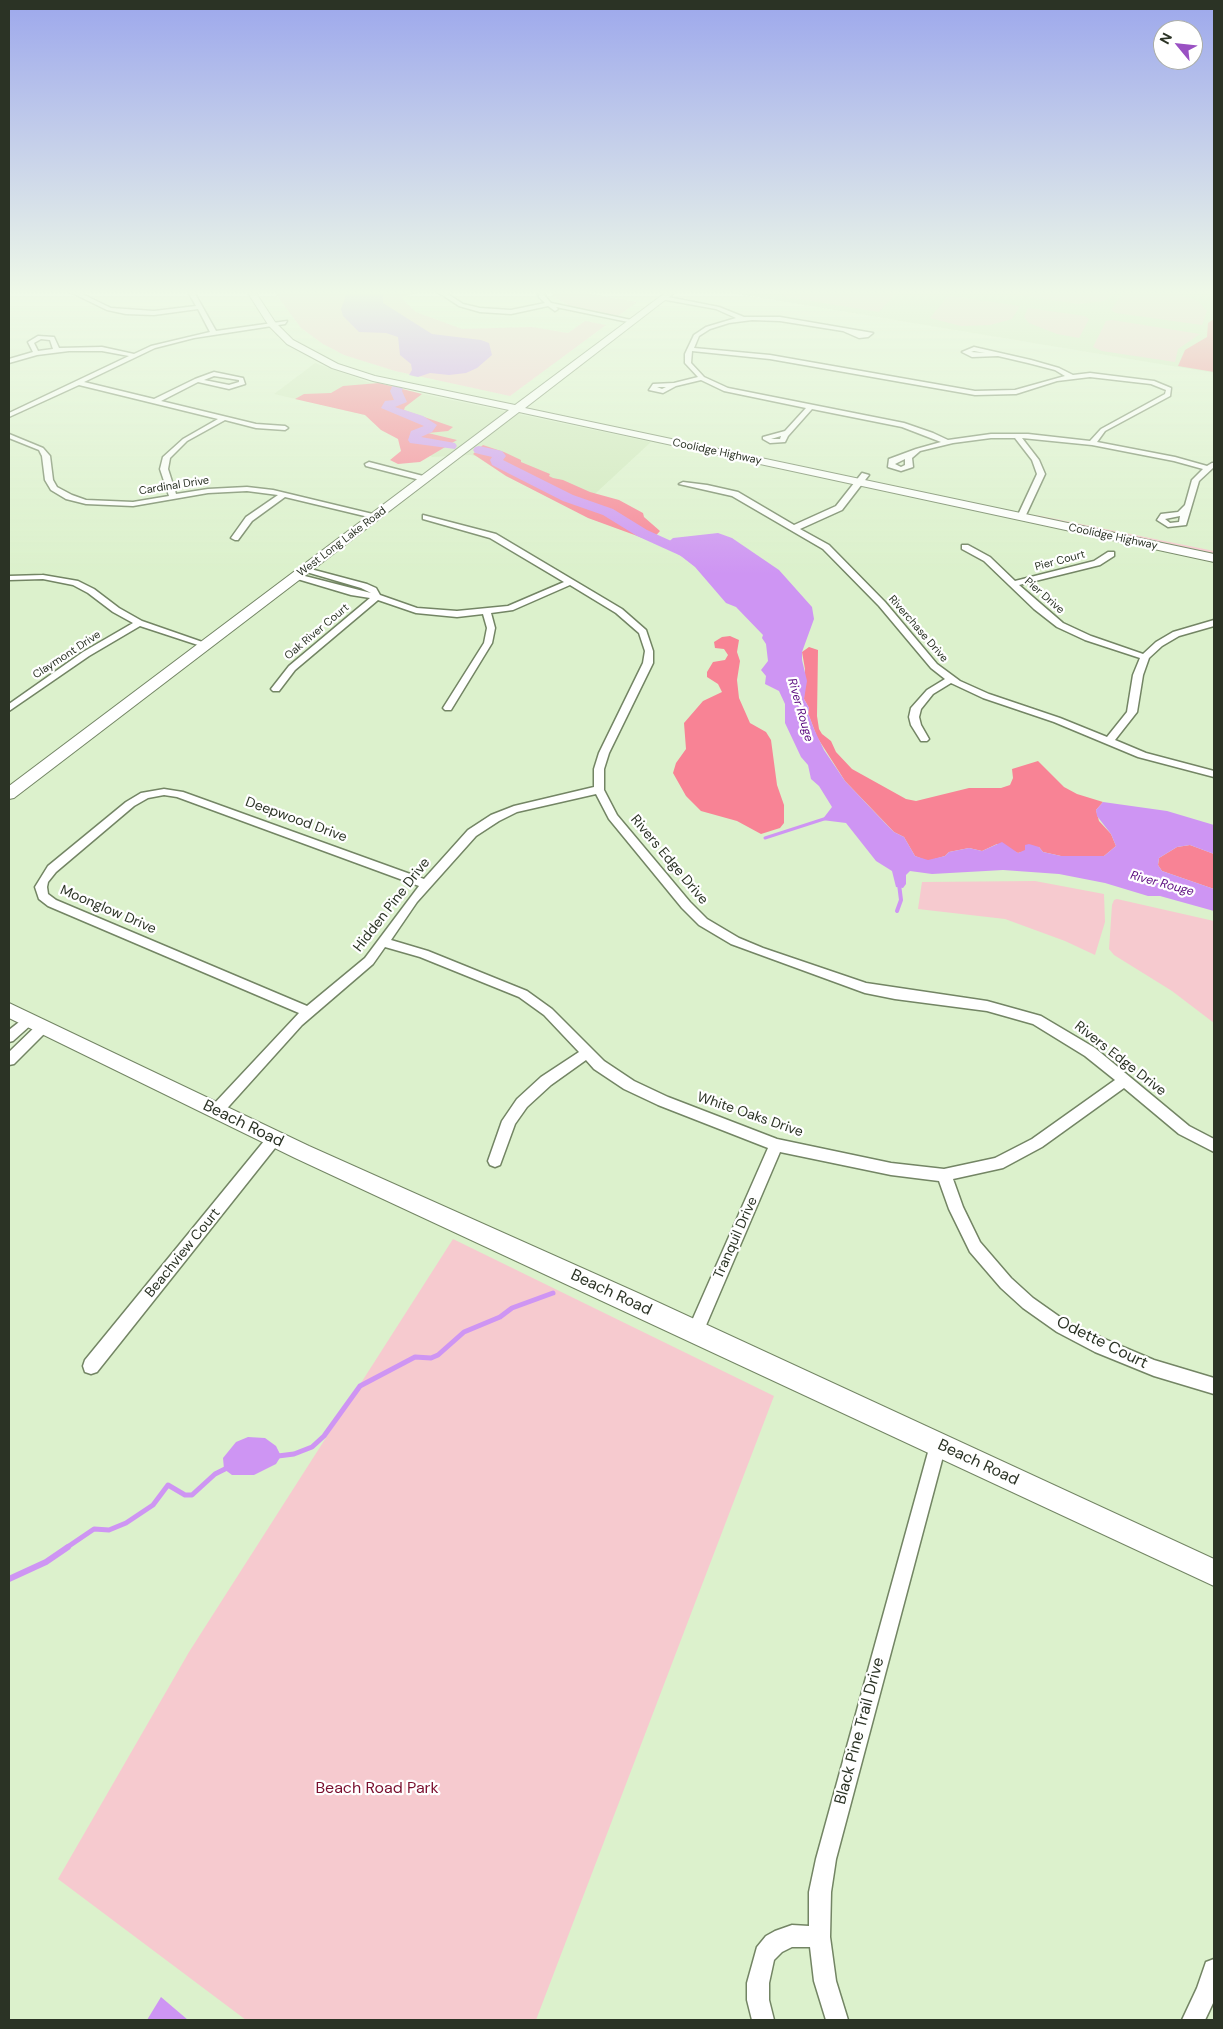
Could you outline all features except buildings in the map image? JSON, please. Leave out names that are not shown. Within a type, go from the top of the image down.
[{"type":"main road","points":[[402,385],[410,387],[427,387]]},
{"type":"main road","name":"Coolidge Highway","points":[[420,385],[516,410],[585,424],[624,424],[862,479]]},
{"type":"main road","name":"West Long Lake Road","points":[[9,794],[550,385]]},
{"type":"main road","name":"Coolidge Highway","points":[[427,387],[442,386],[526,403],[606,424],[862,479],[1023,513],[1214,549]]},
{"type":"main road","name":"Coolidge Highway","points":[[1023,513],[1214,558]]},
{"type":"main road","name":"Beach Road","points":[[9,1010],[274,1139],[1214,1573]]},
{"type":"street","points":[[9,415],[71,385]]},
{"type":"street","points":[[87,385],[256,426],[285,428]]},
{"type":"street","points":[[156,401],[188,385]]},
{"type":"street","points":[[218,385],[229,387],[238,385]]},
{"type":"street","points":[[714,385],[738,393],[914,428],[946,442]]},
{"type":"street","points":[[928,385],[975,393],[1016,392],[1041,385]]},
{"type":"street","points":[[1092,443],[1098,433],[1168,395],[1169,389],[1160,385]]},
{"type":"street","points":[[788,432],[810,407]]},
{"type":"street","points":[[173,498],[164,469],[166,457],[185,440],[224,418]]},
{"type":"street","name":"Cardinal Drive","points":[[9,436],[32,444],[41,450],[46,456],[51,484],[69,497],[86,502],[134,504],[237,489],[283,495],[374,518]]},
{"type":"street","points":[[1017,436],[1035,460],[1041,474],[1023,513]]},
{"type":"street","points":[[910,454],[946,442],[977,437],[1017,436],[1092,443],[1211,466]]},
{"type":"street","points":[[368,464],[424,479]]},
{"type":"street","points":[[1187,507],[1196,480],[1211,466]]},
{"type":"street","points":[[795,528],[835,511],[862,479]]},
{"type":"street","name":"Riverchase Drive","points":[[683,484],[707,487],[735,494],[795,528],[834,554],[882,604],[928,660],[951,679],[986,696],[1058,720],[1156,759],[1214,774]]},
{"type":"street","points":[[235,538],[249,519],[283,495]]},
{"type":"street","name":"Rivers Edge Drive","points":[[426,517],[493,536],[619,611],[636,624],[646,637],[649,651],[646,671],[601,762],[598,776],[600,790],[613,817],[686,906],[703,922],[721,934],[759,951],[865,988],[895,994],[987,1006],[1038,1020],[1080,1045],[1184,1130],[1214,1146]]},
{"type":"street","name":"Pier Drive","points":[[965,547],[984,556],[1043,613],[1068,629],[1145,658]]},
{"type":"street","name":"Pier Court","points":[[1013,584],[1097,563],[1111,554]]},
{"type":"street","points":[[301,573],[354,593],[377,597],[427,612],[457,614],[487,612],[521,604],[570,582]]},
{"type":"street","points":[[9,578],[43,577],[75,583],[91,591],[116,610],[139,623],[207,645]]},
{"type":"street","name":"Oak River Court","points":[[276,689],[292,668],[377,597]]},
{"type":"street","points":[[448,708],[488,643],[490,628],[487,612]]},
{"type":"street","name":"Claymont Drive","points":[[9,708],[86,654],[139,623]]},
{"type":"street","points":[[1108,741],[1132,712],[1138,675],[1145,658],[1159,644],[1176,634],[1214,623]]},
{"type":"street","points":[[924,739],[914,717],[916,708],[930,692],[951,679]]},
{"type":"street","name":"Hidden Pine Drive","points":[[216,1111],[308,1012],[361,969],[384,942],[404,910],[466,839],[494,818],[528,804],[600,790]]},
{"type":"street","name":"Deepwood Drive","points":[[154,793],[179,794],[426,884]]},
{"type":"street","name":"Moonglow Drive","points":[[154,793],[130,804],[52,869],[41,887],[44,896],[52,903],[308,1012]]},
{"type":"street","name":"White Oaks Drive","points":[[384,942],[424,954],[524,994],[548,1012],[586,1054],[613,1075],[645,1093],[776,1144],[891,1169],[944,1175],[982,1169],[1013,1158],[1125,1080]]},
{"type":"street","points":[[9,1037],[36,1023]]},
{"type":"street","points":[[9,1060],[36,1023]]},
{"type":"street","points":[[495,1161],[509,1122],[522,1103],[551,1077],[586,1054]]},
{"type":"street","name":"Beachview Court","points":[[91,1366],[274,1139]]},
{"type":"street","name":"Tranquil Drive","points":[[695,1332],[776,1144]]},
{"type":"street","name":"Odette Court","points":[[944,1175],[956,1209],[975,1247],[1006,1283],[1028,1303],[1062,1327],[1101,1346],[1154,1368],[1214,1386]]},
{"type":"street","name":"Black Pine Trail Drive","points":[[837,2020],[825,1981],[819,1937],[820,1892],[826,1859],[938,1445]]},
{"type":"street","points":[[763,2020],[758,2000],[758,1984],[765,1955],[774,1944],[783,1938],[792,1936],[819,1937]]},
{"type":"street","points":[[1193,2020],[1207,1992],[1214,1970]]},
{"type":"shaded area","points":[[286,385],[379,385],[651,442],[584,504],[497,462],[471,455],[432,457],[365,415],[274,394]]},
{"type":"shaded area","points":[[386,385],[422,394],[405,407],[404,410],[453,427],[448,431],[428,433],[457,440],[420,462],[398,464],[390,460],[401,451],[398,439],[381,430],[365,415],[295,399],[304,394],[331,393],[343,386]]},
{"type":"shaded area","points":[[483,445],[521,460],[521,462],[550,474],[549,476],[553,478],[563,480],[590,492],[619,500],[643,513],[644,517],[660,531],[651,541],[588,518],[506,476],[473,454]]},
{"type":"shaded area","points":[[730,636],[739,640],[737,652],[740,661],[737,680],[739,698],[750,723],[766,732],[771,740],[777,785],[784,805],[784,823],[780,828],[761,834],[737,821],[701,811],[686,796],[673,773],[676,763],[686,749],[684,723],[703,701],[722,692],[718,684],[707,677],[707,672],[713,662],[725,660],[728,655],[724,649],[715,648],[714,642],[722,637]]},
{"type":"shaded area","points":[[809,647],[818,650],[817,716],[819,729],[831,741],[836,752],[852,769],[906,799],[916,801],[969,788],[1001,788],[1010,785],[1013,778],[1012,769],[1038,761],[1064,787],[1077,794],[1103,802],[1096,810],[1099,821],[1111,834],[1116,846],[1104,856],[1061,856],[1043,852],[1039,847],[1018,853],[997,844],[982,851],[969,848],[949,852],[945,856],[928,861],[915,856],[904,837],[894,832],[845,781],[817,737],[808,713],[809,708],[804,699],[805,669],[802,652]]},
{"type":"shaded area","points":[[1190,845],[1214,854],[1214,889],[1162,871],[1158,865],[1159,858],[1177,847]]},
{"type":"green space","points":[[458,385],[525,385],[510,396]]},
{"type":"green space","points":[[1036,515],[1214,551],[1214,555],[1042,519]]},
{"type":"green space","points":[[1035,881],[1104,894],[1105,922],[1095,955],[1065,941],[1005,919],[918,909],[922,882]]},
{"type":"green space","points":[[1117,899],[1214,921],[1214,1023],[1172,991],[1114,955],[1109,949],[1112,905],[1114,900]]},
{"type":"green space","name":"Beach Road Park","points":[[453,1239],[774,1396],[536,2020],[246,2020],[58,1879],[189,1652]]},
{"type":"water","points":[[718,533],[732,538],[779,570],[812,607],[814,619],[802,652],[802,660],[807,681],[804,699],[809,708],[808,713],[814,729],[824,750],[845,781],[894,832],[904,837],[915,856],[928,860],[945,856],[949,852],[969,848],[982,851],[1002,842],[1018,853],[1025,850],[1025,845],[1029,844],[1039,847],[1043,852],[1061,856],[1104,856],[1116,846],[1111,834],[1097,816],[1096,810],[1103,802],[1167,811],[1214,825],[1214,854],[1190,845],[1177,847],[1159,858],[1158,865],[1162,871],[1214,889],[1214,911],[1160,896],[1148,896],[1105,883],[1059,874],[1003,870],[932,874],[910,871],[906,875],[906,884],[903,888],[896,887],[892,871],[876,861],[846,823],[822,820],[832,807],[819,786],[811,779],[808,765],[801,757],[785,723],[785,704],[779,691],[765,684],[766,676],[761,670],[768,661],[766,644],[762,638],[763,635],[736,607],[726,603],[695,567],[677,553],[663,547],[673,538]]},
{"type":"water","points":[[248,1437],[265,1438],[276,1446],[281,1456],[276,1464],[254,1475],[232,1475],[224,1469],[223,1458],[236,1442]]},
{"type":"water","points":[[161,1997],[188,2020],[147,2020]]},
{"type":"waterway","name":"River Rouge","points":[[397,387],[396,391],[401,402],[389,404],[387,408],[431,425],[428,429],[415,434],[414,440],[451,446]]},
{"type":"waterway","name":"River Rouge","points":[[479,450],[498,454],[500,456],[496,460],[497,462],[568,498],[608,512],[642,533],[695,557]]},
{"type":"waterway","points":[[765,838],[827,818]]},
{"type":"waterway","points":[[897,911],[901,900],[899,884]]},
{"type":"waterway","points":[[278,1456],[294,1454],[312,1447],[324,1436],[360,1386],[415,1357],[431,1358],[438,1355],[464,1332],[500,1317],[512,1308],[553,1293]]},
{"type":"waterway","points":[[66,1548],[94,1529],[109,1530],[126,1523],[153,1505],[168,1485],[185,1495],[192,1495],[215,1474],[227,1468]]},
{"type":"waterway","points":[[9,1579],[46,1562],[68,1547]]}]
